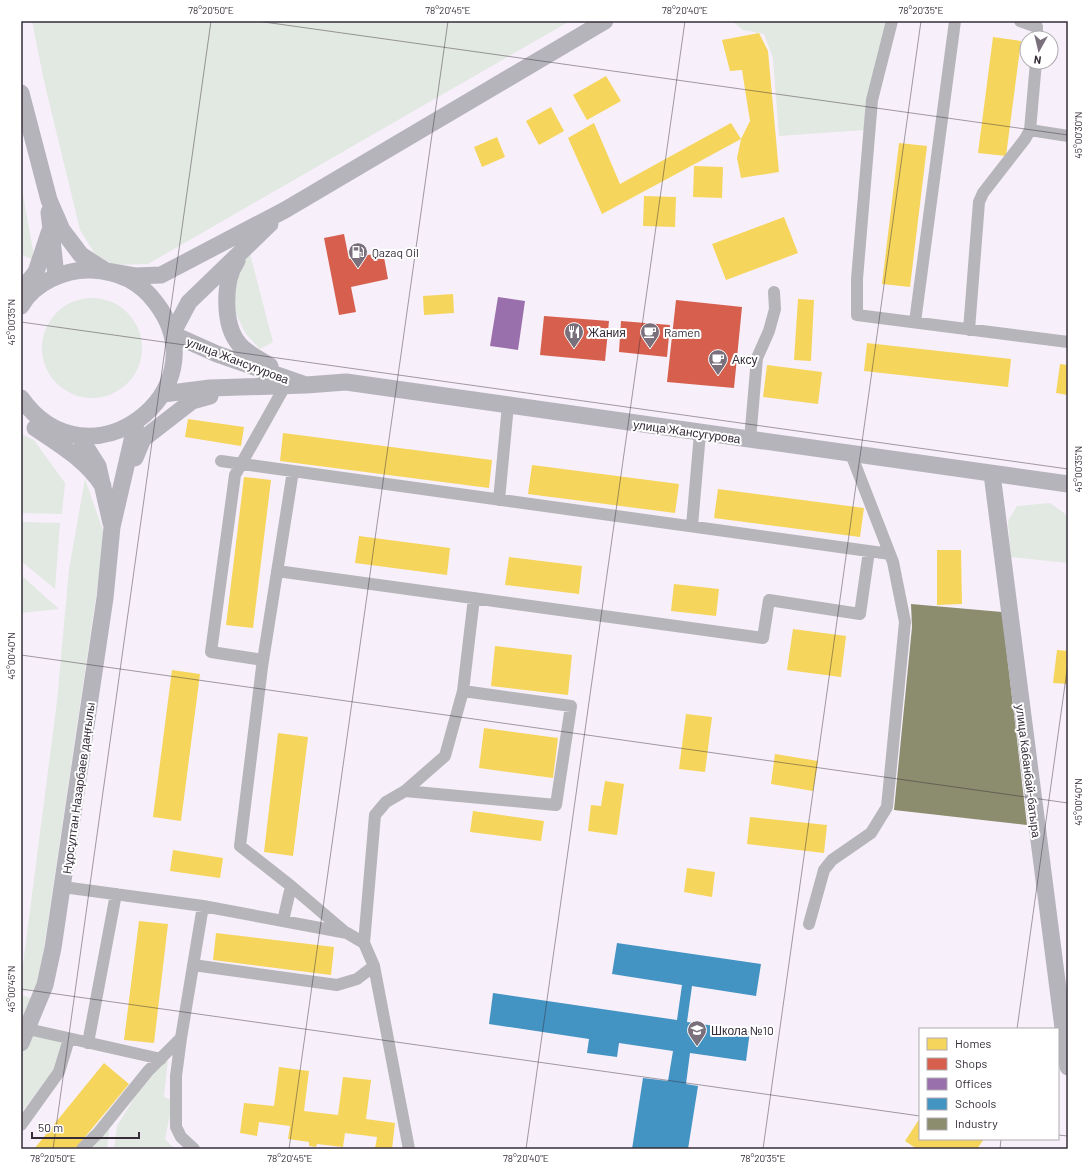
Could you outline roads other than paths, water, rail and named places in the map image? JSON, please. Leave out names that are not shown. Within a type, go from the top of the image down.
[{"type":"main road","points":[[21,306],[38,287],[56,276],[81,270],[106,271],[135,276],[161,275],[285,210],[605,21]]},
{"type":"main road","points":[[21,93],[56,229],[56,276]]},
{"type":"main road","points":[[172,334],[189,302],[285,210]]},
{"type":"main road","points":[[56,229],[102,264],[132,272],[175,268]]},
{"type":"main road","points":[[21,398],[30,412],[53,428],[79,436],[99,436],[118,431],[136,423],[151,410],[163,394],[171,375],[174,355],[172,334],[163,312],[148,293],[129,279],[106,271],[81,255],[56,229]]},
{"type":"main road","points":[[21,290],[36,272],[56,229]]},
{"type":"main road","points":[[247,246],[232,267],[227,284],[227,306],[230,328],[239,344],[286,382]]},
{"type":"main road","name":"улица Жансугурова","points":[[172,334],[286,382],[306,385],[346,382],[1068,484]]},
{"type":"main road","name":"улица Жансугурова","points":[[163,394],[210,388],[243,387],[286,382]]},
{"type":"main road","points":[[120,493],[143,439],[192,401],[243,387]]},
{"type":"main road","points":[[21,419],[65,448],[94,473],[103,486]]},
{"type":"main road","points":[[112,527],[136,423]]},
{"type":"main road","points":[[79,436],[98,466],[112,527]]},
{"type":"main road","name":"улица Кабанбай-батыра","points":[[992,474],[1068,1067]]},
{"type":"main road","name":"Нұрсұлтан Назарбаев даңғылы","points":[[24,1036],[45,985],[63,887],[105,598],[112,527]]},
{"type":"street","points":[[892,21],[872,100],[857,279],[857,316],[1068,342]]},
{"type":"street","points":[[915,322],[955,21]]},
{"type":"street","points":[[1020,21],[1037,27],[1037,30]]},
{"type":"street","points":[[969,330],[979,202],[983,193],[1025,139],[1030,130],[1035,70]]},
{"type":"street","points":[[1030,130],[1068,136]]},
{"type":"street","points":[[750,440],[757,358],[769,331],[774,309],[774,292]]},
{"type":"street","points":[[263,660],[211,652],[235,475],[286,382]]},
{"type":"street","points":[[499,500],[508,405]]},
{"type":"street","points":[[692,526],[700,433]]},
{"type":"street","points":[[808,924],[824,870],[832,860],[871,833],[886,807],[905,622],[893,562],[851,454]]},
{"type":"street","points":[[221,461],[890,554]]},
{"type":"street","points":[[293,471],[263,660],[240,846],[347,933],[364,943]]},
{"type":"street","points":[[277,571],[763,638],[769,600],[860,614],[869,551]]},
{"type":"street","points":[[409,1149],[374,966],[364,943],[375,815],[386,802],[404,791],[446,756],[463,691],[474,598]]},
{"type":"street","points":[[404,791],[556,805],[571,706],[463,691]]},
{"type":"street","points":[[283,921],[291,886]]},
{"type":"street","points":[[63,887],[203,906],[347,933]]},
{"type":"street","points":[[88,1043],[116,894]]},
{"type":"street","points":[[194,1149],[181,1137],[176,1127],[176,1076],[203,906]]},
{"type":"street","points":[[193,965],[337,985],[357,979],[374,966]]},
{"type":"street","points":[[24,1036],[69,1039],[161,1059]]},
{"type":"street","points":[[82,1149],[98,1133],[148,1071],[181,1038]]},
{"type":"street","points":[[21,1125],[58,1072],[69,1039]]},
{"type":"place","name":"Qazaq Oil","points":[[358,269]]},
{"type":"place","name":"Жания","points":[[574,349]]},
{"type":"place","name":"Ramen","points":[[650,349]]},
{"type":"place","name":"Аксу","points":[[718,376]]},
{"type":"place","name":"Школа №10","points":[[697,1047]]}]
